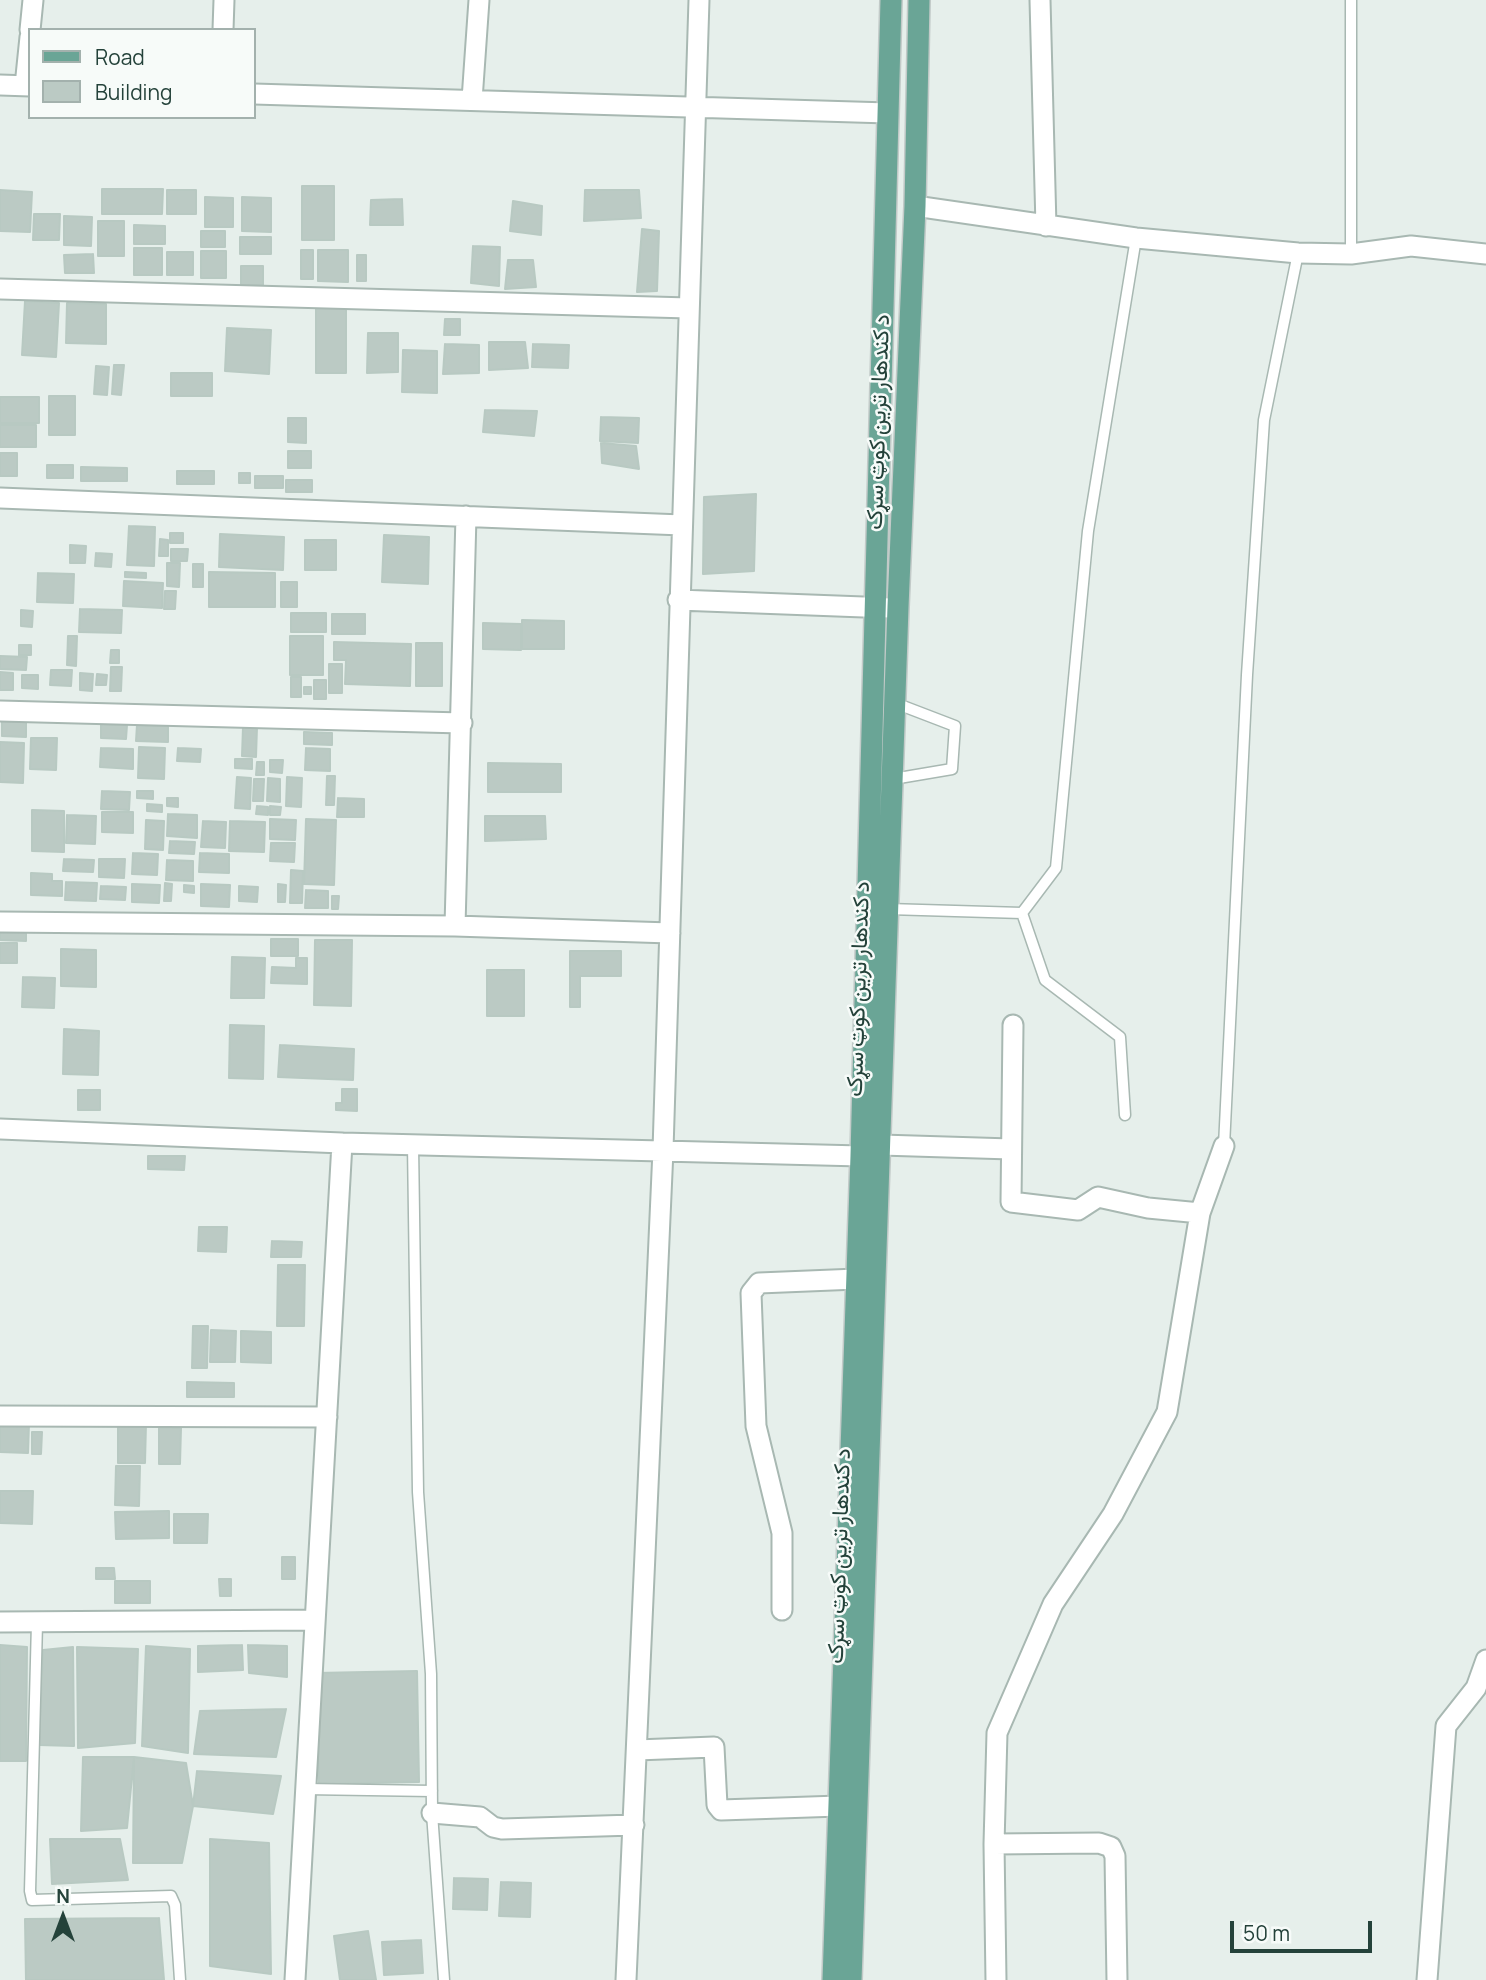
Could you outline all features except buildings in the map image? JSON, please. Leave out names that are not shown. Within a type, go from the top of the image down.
[{"type":"main road","name":"د کندهار ترين کوټ سړک","points":[[833,1980],[857,1279],[891,0]]},
{"type":"main road","name":"د کندهار ترين کوټ سړک","points":[[851,1980],[898,607],[915,206],[919,0]]},
{"type":"street","points":[[30,28],[33,0]]},
{"type":"street","points":[[223,28],[224,0]]},
{"type":"street","points":[[472,100],[479,0]]},
{"type":"street","points":[[627,1979],[663,1150],[678,600],[699,0]]},
{"type":"street","points":[[1040,0],[1046,226]]},
{"type":"street","points":[[0,85],[27,86]]},
{"type":"street","points":[[256,94],[888,113]]},
{"type":"street","points":[[915,206],[1136,238],[1298,253],[1352,254],[1411,246],[1486,254]]},
{"type":"street","points":[[0,289],[689,308]]},
{"type":"street","points":[[0,498],[682,526]]},
{"type":"street","points":[[455,926],[466,516]]},
{"type":"street","points":[[678,600],[898,607]]},
{"type":"street","points":[[0,711],[461,723]]},
{"type":"street","points":[[0,922],[455,926],[670,933]]},
{"type":"street","points":[[1013,1025],[1011,1202],[1078,1210],[1098,1196],[1149,1208],[1200,1213]]},
{"type":"street","points":[[0,1129],[342,1143],[860,1156]]},
{"type":"street","points":[[295,1980],[342,1143]]},
{"type":"street","points":[[881,1145],[1011,1149]]},
{"type":"street","points":[[996,1980],[994,1844],[997,1733],[1053,1604],[1113,1514],[1167,1412],[1200,1213],[1224,1146]]},
{"type":"street","points":[[782,1610],[782,1533],[756,1426],[751,1293],[759,1283],[857,1279]]},
{"type":"street","points":[[0,1416],[327,1417]]},
{"type":"street","points":[[0,1622],[315,1620]]},
{"type":"street","points":[[1427,1980],[1446,1726],[1476,1688],[1486,1660]]},
{"type":"street","points":[[637,1750],[714,1747],[717,1805],[721,1810],[839,1806]]},
{"type":"street","points":[[432,1813],[480,1817],[493,1827],[502,1829],[634,1825]]},
{"type":"street","points":[[994,1844],[1099,1843],[1111,1847],[1115,1856],[1117,1980]]},
{"type":"lane","points":[[1352,0],[1352,254]]},
{"type":"lane","points":[[1021,913],[1056,868],[1088,531],[1136,238]]},
{"type":"lane","points":[[1224,1146],[1247,675],[1264,420],[1298,253]]},
{"type":"lane","points":[[892,779],[952,769],[955,726],[895,703]]},
{"type":"lane","points":[[888,909],[1021,913]]},
{"type":"lane","points":[[1021,913],[1045,980],[1120,1037],[1125,1115]]},
{"type":"lane","points":[[413,1145],[418,1492],[431,1674],[432,1813],[444,1980]]},
{"type":"lane","points":[[37,1623],[30,1891],[33,1900],[171,1896],[176,1905],[180,1980]]},
{"type":"lane","points":[[305,1789],[432,1791]]}]
